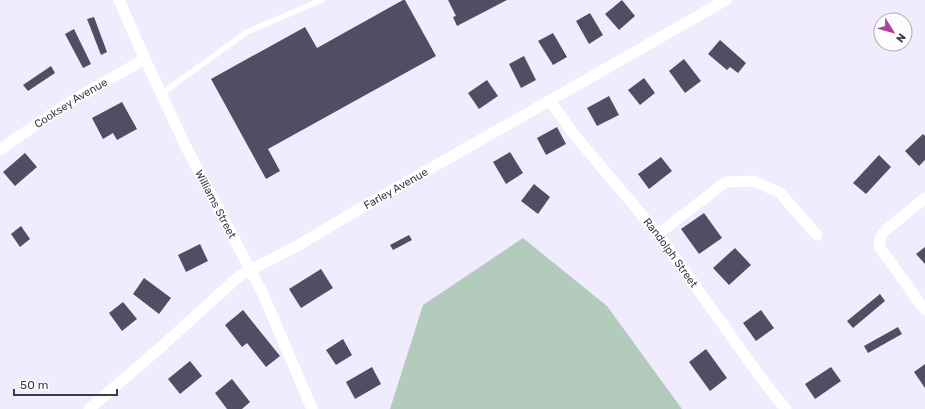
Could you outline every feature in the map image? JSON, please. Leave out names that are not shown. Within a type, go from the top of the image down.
[{"type":"street","name":"Williams Street","points":[[119,0],[186,147],[263,294],[312,409]]},
{"type":"street","name":"Farley Avenue","points":[[89,409],[167,342],[236,279],[297,246],[726,0]]},
{"type":"street","name":"Cooksey Avenue","points":[[0,150],[78,97],[145,59]]},
{"type":"street","name":"Randolph Street","points":[[550,100],[572,132],[658,234],[767,386],[786,409]]},
{"type":"street","points":[[658,234],[726,182],[754,181],[780,193],[817,235]]},
{"type":"street","points":[[925,198],[886,230],[878,242],[880,248],[925,310]]},
{"type":"lane","points":[[161,94],[247,32],[322,0]]},
{"type":"green space","points":[[523,238],[607,306],[682,409],[390,409],[423,305]]},
{"type":"building","points":[[405,0],[436,56],[268,149],[280,171],[266,179],[211,79],[305,27],[317,48]]},
{"type":"building","points":[[448,0],[507,0],[457,26],[453,17],[456,16]]},
{"type":"building","points":[[622,0],[635,16],[619,30],[605,14]]},
{"type":"building","points":[[590,13],[603,35],[589,44],[576,21]]},
{"type":"building","points":[[94,17],[107,52],[101,55],[87,19]]},
{"type":"building","points":[[74,29],[91,64],[83,68],[65,34]]},
{"type":"building","points":[[553,33],[567,57],[553,65],[538,41]]},
{"type":"building","points":[[720,40],[746,63],[738,73],[730,67],[727,70],[708,54]]},
{"type":"building","points":[[524,56],[536,80],[521,88],[509,64]]},
{"type":"building","points":[[684,59],[701,81],[685,93],[669,71]]},
{"type":"building","points":[[51,66],[55,73],[28,91],[23,85]]},
{"type":"building","points":[[644,78],[655,93],[640,105],[628,90]]},
{"type":"building","points":[[487,80],[498,96],[479,109],[468,93]]},
{"type":"building","points":[[609,96],[619,115],[597,126],[587,108]]},
{"type":"building","points":[[122,102],[137,129],[117,140],[113,133],[103,139],[92,118]]},
{"type":"building","points":[[557,127],[566,144],[546,155],[537,138]]},
{"type":"building","points":[[923,134],[925,136],[925,160],[919,166],[905,151]]},
{"type":"building","points":[[510,152],[523,173],[506,184],[493,162]]},
{"type":"building","points":[[25,153],[37,167],[15,186],[3,172]]},
{"type":"building","points":[[879,155],[891,167],[866,194],[853,183]]},
{"type":"building","points":[[661,157],[672,171],[649,189],[638,174]]},
{"type":"building","points":[[534,184],[550,197],[538,214],[521,201]]},
{"type":"building","points":[[704,213],[722,238],[699,254],[681,229]]},
{"type":"building","points":[[21,226],[30,239],[20,247],[11,234]]},
{"type":"building","points":[[409,235],[412,240],[393,250],[390,245]]},
{"type":"building","points":[[200,244],[208,261],[186,272],[178,255]]},
{"type":"building","points":[[925,247],[925,264],[916,254]]},
{"type":"building","points":[[735,248],[751,265],[729,285],[713,268]]},
{"type":"building","points":[[321,269],[333,288],[301,308],[289,289]]},
{"type":"building","points":[[144,278],[171,298],[159,314],[133,294]]},
{"type":"building","points":[[880,294],[885,301],[853,328],[847,321]]},
{"type":"building","points":[[123,302],[137,319],[122,331],[109,313]]},
{"type":"building","points":[[243,310],[280,356],[266,367],[247,343],[242,347],[225,325]]},
{"type":"building","points":[[761,310],[774,328],[756,341],[743,323]]},
{"type":"building","points":[[898,327],[902,334],[868,353],[864,346]]},
{"type":"building","points":[[343,339],[352,355],[336,365],[326,350]]},
{"type":"building","points":[[706,349],[727,378],[710,391],[689,362]]},
{"type":"building","points":[[190,361],[202,376],[180,394],[168,379]]},
{"type":"building","points":[[925,364],[925,388],[914,372]]},
{"type":"building","points":[[372,367],[381,384],[355,399],[346,382]]},
{"type":"building","points":[[831,367],[841,381],[815,399],[805,384]]},
{"type":"building","points":[[232,379],[250,402],[242,409],[227,409],[215,393]]}]
